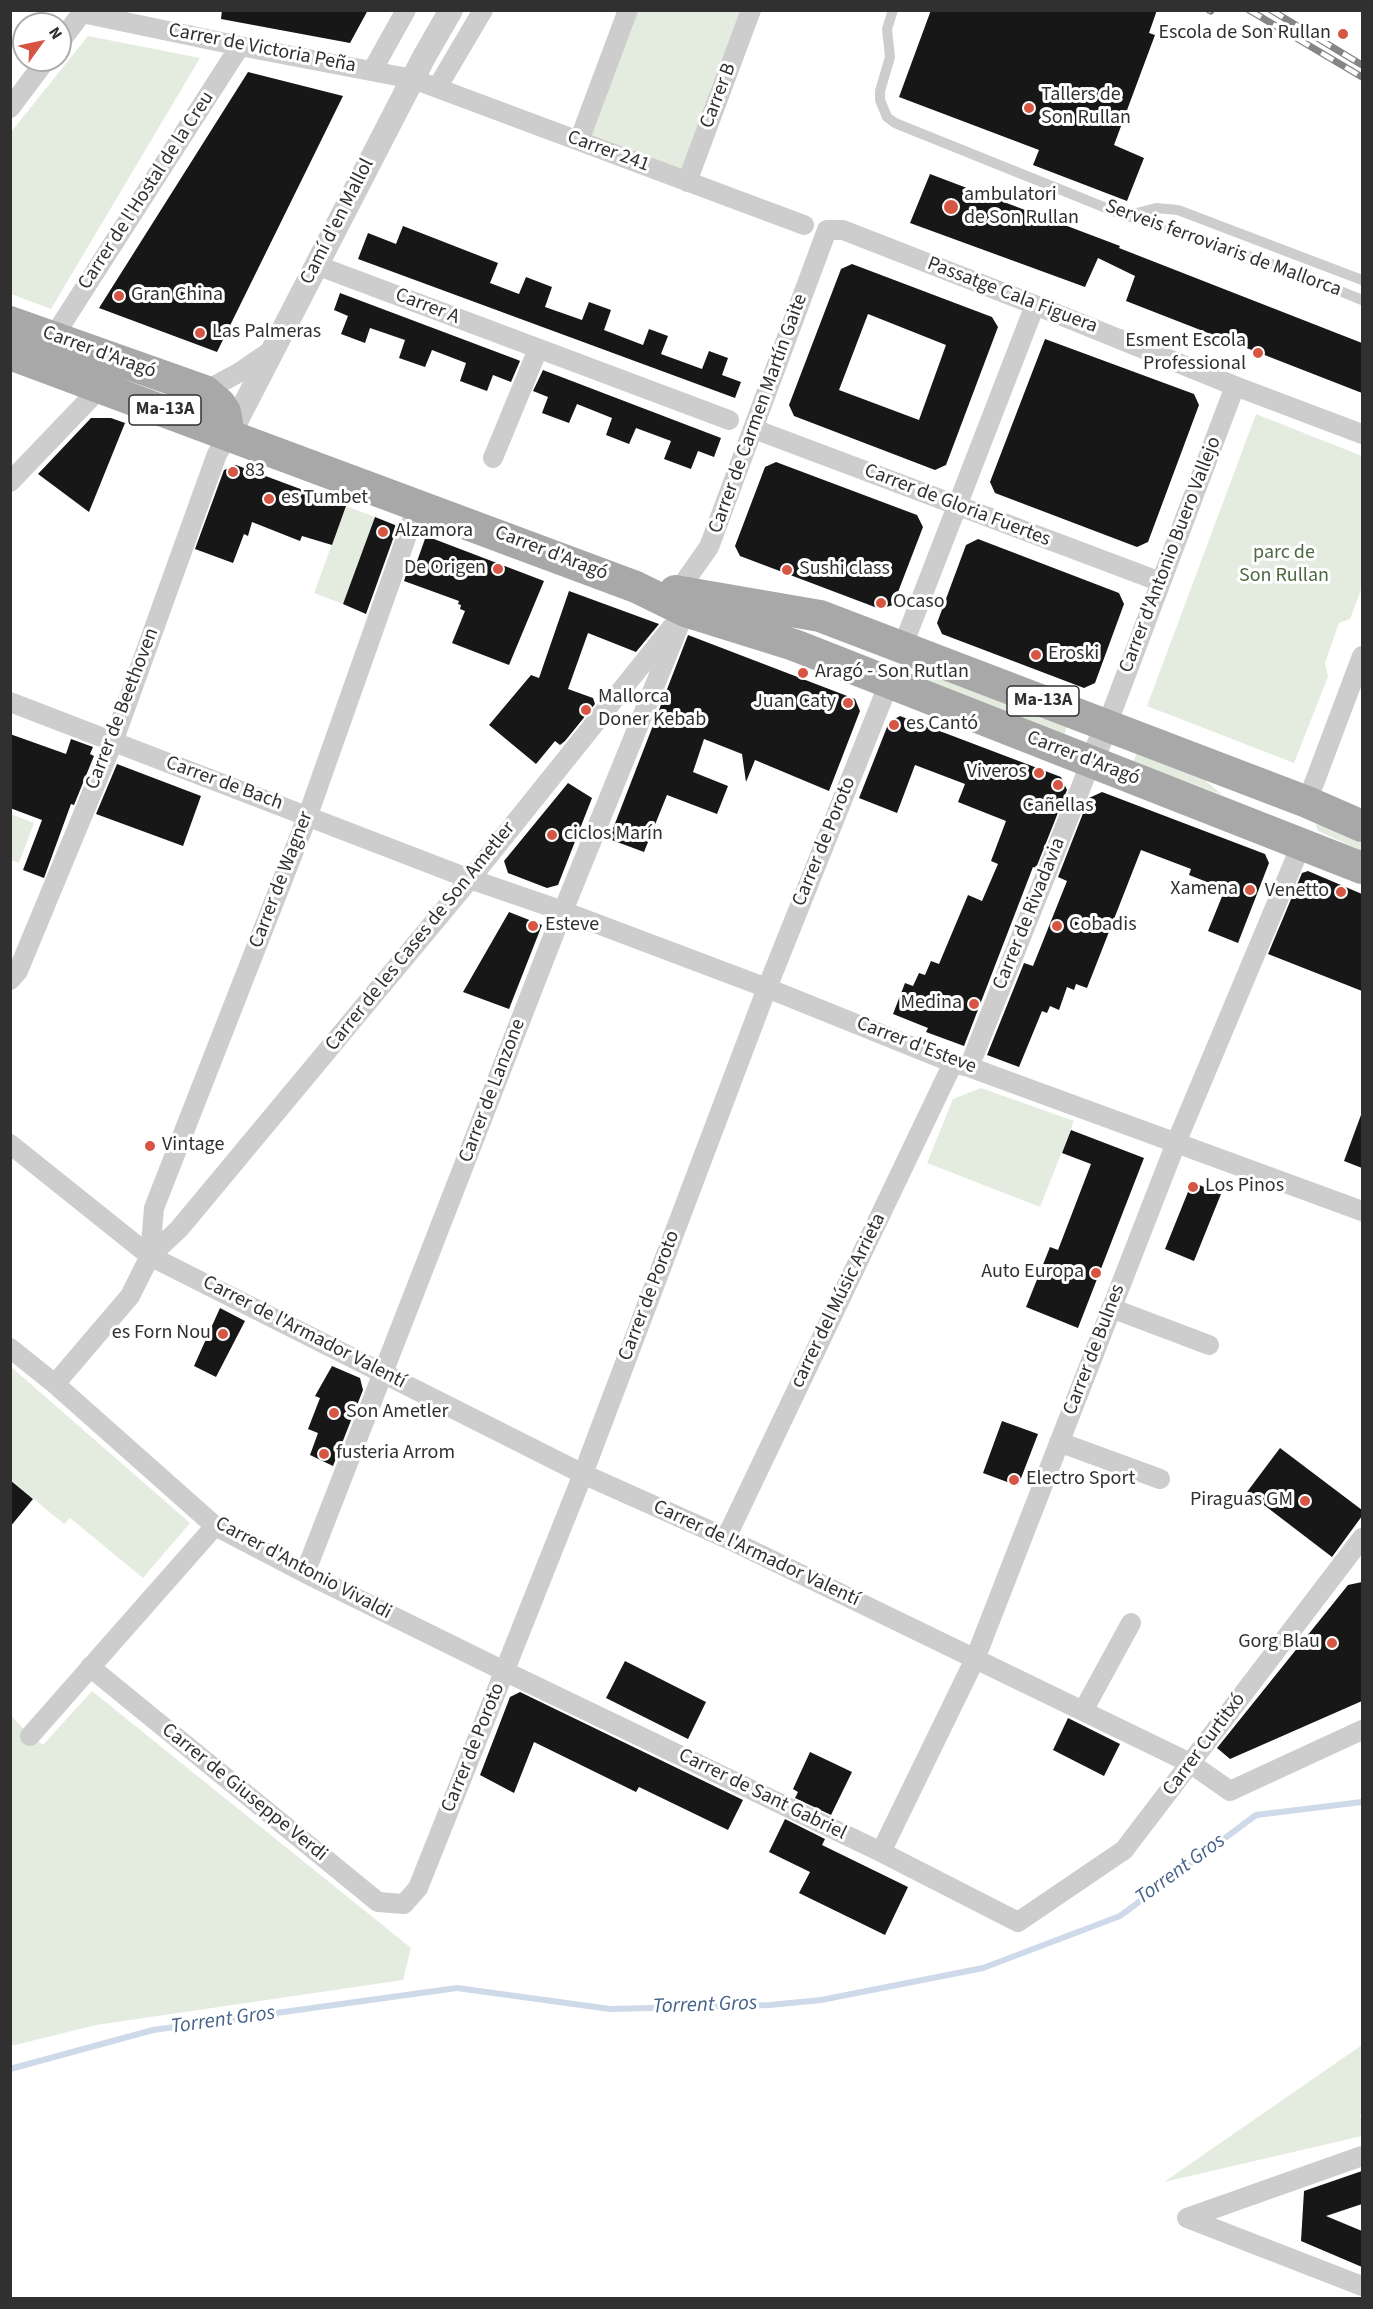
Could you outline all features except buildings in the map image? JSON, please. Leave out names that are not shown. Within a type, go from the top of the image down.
[{"type":"main road","name":"Carrer d'Aragó","points":[[10,321],[205,391],[220,404],[225,412],[229,435]]},
{"type":"main road","name":"Carrer d'Aragó","points":[[10,354],[636,587],[681,601],[1362,868]]},
{"type":"main road","name":"Carrer d'Aragó","points":[[681,601],[717,598],[820,615],[1298,799],[1362,826]]},
{"type":"main road","points":[[889,683],[902,648]]},
{"type":"main road","points":[[1298,799],[1302,843]]},
{"type":"street","points":[[372,71],[406,10]]},
{"type":"street","name":"Camí d'en Mallol","points":[[229,435],[412,79],[451,10]]},
{"type":"street","points":[[437,88],[483,10]]},
{"type":"street","points":[[579,141],[628,10]]},
{"type":"street","name":"Carrer B","points":[[687,182],[751,10]]},
{"type":"street","points":[[72,26],[83,11]]},
{"type":"street","name":"Carrer de Victoria Peña","points":[[83,11],[240,46],[412,79]]},
{"type":"street","name":"Carrer de l'Hostal de la Creu","points":[[54,336],[240,46]]},
{"type":"street","points":[[10,108],[37,72]]},
{"type":"street","name":"Carrer 241","points":[[412,79],[804,225]]},
{"type":"street","name":"Passatge Cala Figuera","points":[[827,230],[843,230],[1362,434]]},
{"type":"street","name":"Carrer de Carmen Martín Gaite","points":[[681,601],[710,548],[827,230]]},
{"type":"street","name":"Carrer A","points":[[316,265],[729,420]]},
{"type":"street","points":[[902,648],[1035,305]]},
{"type":"street","points":[[205,391],[275,348]]},
{"type":"street","points":[[493,458],[538,349]]},
{"type":"street","name":"Carrer d'Antonio Buero Vallejo","points":[[1107,725],[1235,386]]},
{"type":"street","points":[[10,482],[18,464],[101,387]]},
{"type":"street","name":"Carrer de Gloria Fuertes","points":[[754,429],[1161,582]]},
{"type":"street","name":"Carrer de Beethoven","points":[[10,980],[18,971],[113,742],[217,454],[229,435]]},
{"type":"street","name":"Carrer de Wagner","points":[[150,1256],[154,1208],[308,815],[418,504]]},
{"type":"street","name":"Carrer de les Cases de Son Ametler","points":[[150,1256],[179,1229],[470,879],[681,601]]},
{"type":"street","name":"Carrer de Lanzone","points":[[305,1573],[681,601]]},
{"type":"street","points":[[1298,799],[1362,660]]},
{"type":"street","name":"Carrer de Poroto","points":[[404,1904],[418,1888],[583,1474],[767,988],[889,683]]},
{"type":"street","name":"Carrer de Bach","points":[[10,702],[470,879]]},
{"type":"street","points":[[1091,762],[1107,725]]},
{"type":"street","name":"Carrer de Rivadavia","points":[[961,1065],[1091,762]]},
{"type":"street","name":"Carrer de Bulnes","points":[[881,1852],[975,1659],[1176,1143],[1302,843]]},
{"type":"street","name":"Carrer d'Esteve","points":[[470,879],[563,911],[767,988],[961,1065],[1362,1211]]},
{"type":"street","name":"carrer del Músic Arrieta","points":[[726,1538],[961,1065]]},
{"type":"street","name":"Carrer de l'Armador Valentí","points":[[10,1144],[150,1256],[583,1474],[726,1538],[1190,1763],[1230,1791],[1362,1730]]},
{"type":"street","points":[[55,1384],[130,1296],[150,1256]]},
{"type":"street","points":[[1111,1308],[1209,1345]]},
{"type":"street","name":"Carrer d'Antonio Vivaldi","points":[[10,1348],[55,1384],[215,1526],[504,1671]]},
{"type":"street","points":[[1059,1442],[1160,1479]]},
{"type":"street","points":[[30,1736],[215,1526]]},
{"type":"street","name":"Carrer Curtitxó","points":[[1018,1922],[1124,1850],[1190,1763],[1355,1563],[1362,1538]]},
{"type":"street","points":[[1083,1711],[1131,1623]]},
{"type":"street","name":"Carrer de Giuseppe Verdi","points":[[90,1667],[378,1902],[404,1904]]},
{"type":"street","name":"Carrer de Sant Gabriel","points":[[504,1671],[881,1852],[1018,1922]]},
{"type":"street","points":[[1362,2156],[1187,2218],[1362,2286]]},
{"type":"lane","name":"Serveis ferroviaris de Mallorca","points":[[893,10],[887,29],[890,57],[880,100],[887,117],[895,123],[1126,216],[1157,223],[1290,271],[1362,300]]},
{"type":"lane","points":[[1126,216],[1156,208],[1178,210],[1362,280]]},
{"type":"green space","points":[[628,11],[751,11],[687,182],[579,141]]},
{"type":"green space","points":[[88,36],[200,58],[51,309],[11,294],[11,132],[59,72],[72,72],[72,56]]},
{"type":"green space","name":"parc de Son Rullan","points":[[1256,414],[1362,456],[1362,587],[1350,619],[1339,623],[1325,663],[1328,677],[1294,763],[1147,706]]},
{"type":"green space","points":[[346,506],[375,517],[343,604],[314,593]]},
{"type":"green space","points":[[932,672],[1068,724],[1064,735],[927,684]]},
{"type":"green space","points":[[1138,751],[1193,771],[1223,795],[1133,762]]},
{"type":"green space","points":[[11,814],[34,823],[19,863],[11,860]]},
{"type":"green space","points":[[1318,822],[1362,839],[1362,851],[1318,831],[1316,825]]},
{"type":"green space","points":[[981,1088],[1074,1121],[1040,1207],[927,1163],[953,1099]]},
{"type":"green space","points":[[10,1366],[190,1523],[143,1578],[70,1518],[64,1524],[11,1480]]},
{"type":"green space","points":[[92,1691],[411,1948],[403,1980],[96,2025],[11,2046],[10,1714],[30,1736],[43,1745]]},
{"type":"green space","points":[[1362,2045],[1362,2114],[1360,2115],[1362,2136],[1164,2182]]},
{"type":"waterway","name":"Torrent Gros","points":[[10,2069],[153,2030],[457,1988],[610,2009],[770,2005],[821,2000],[983,1968],[1120,1916],[1256,1815],[1362,1802]]},
{"type":"railway","points":[[1249,10],[1362,77]]},
{"type":"railway","points":[[1271,10],[1362,65]]},
{"type":"place","name":"Escola de Son Rullan","points":[[1343,34]]},
{"type":"place","name":"Tallers de Son Rullan","points":[[1029,108]]},
{"type":"place","name":"ambulatori de Son Rullan","points":[[951,207]]},
{"type":"place","name":"Gran China","points":[[119,296]]},
{"type":"place","name":"Las Palmeras","points":[[200,333]]},
{"type":"place","name":"Esment Escola Professional","points":[[1258,353]]},
{"type":"place","name":"83","points":[[233,472]]},
{"type":"place","name":"es Tumbet","points":[[269,499]]},
{"type":"place","name":"Alzamora","points":[[383,532]]},
{"type":"place","name":"De Origen","points":[[498,569]]},
{"type":"place","name":"Sushi class","points":[[787,570]]},
{"type":"place","name":"Ocaso","points":[[881,603]]},
{"type":"place","name":"Eroski","points":[[1036,655]]},
{"type":"place","name":"Aragó - Son Rutlan","points":[[803,673]]},
{"type":"place","name":"Juan Caty","points":[[848,703]]},
{"type":"place","name":"Mallorca Doner Kebab","points":[[586,710]]},
{"type":"place","name":"es Cantó","points":[[894,725]]},
{"type":"place","name":"Viveros","points":[[1039,773]]},
{"type":"place","name":"Cañellas","points":[[1058,785]]},
{"type":"place","name":"ciclos Marín","points":[[552,835]]},
{"type":"place","name":"Xamena","points":[[1250,890]]},
{"type":"place","name":"Venetto","points":[[1341,892]]},
{"type":"place","name":"Esteve","points":[[533,926]]},
{"type":"place","name":"Cobadis","points":[[1057,926]]},
{"type":"place","name":"Medina","points":[[974,1004]]},
{"type":"place","name":"Vintage","points":[[150,1146]]},
{"type":"place","name":"Los Pinos","points":[[1193,1187]]},
{"type":"place","name":"Auto Europa","points":[[1096,1273]]},
{"type":"place","name":"es Forn Nou","points":[[223,1334]]},
{"type":"place","name":"Son Ametler","points":[[334,1413]]},
{"type":"place","name":"fusteria Arrom","points":[[324,1454]]},
{"type":"place","name":"Electro Sport","points":[[1014,1480]]},
{"type":"place","name":"Piraguas GM","points":[[1305,1501]]},
{"type":"place","name":"Gorg Blau","points":[[1332,1643]]}]
